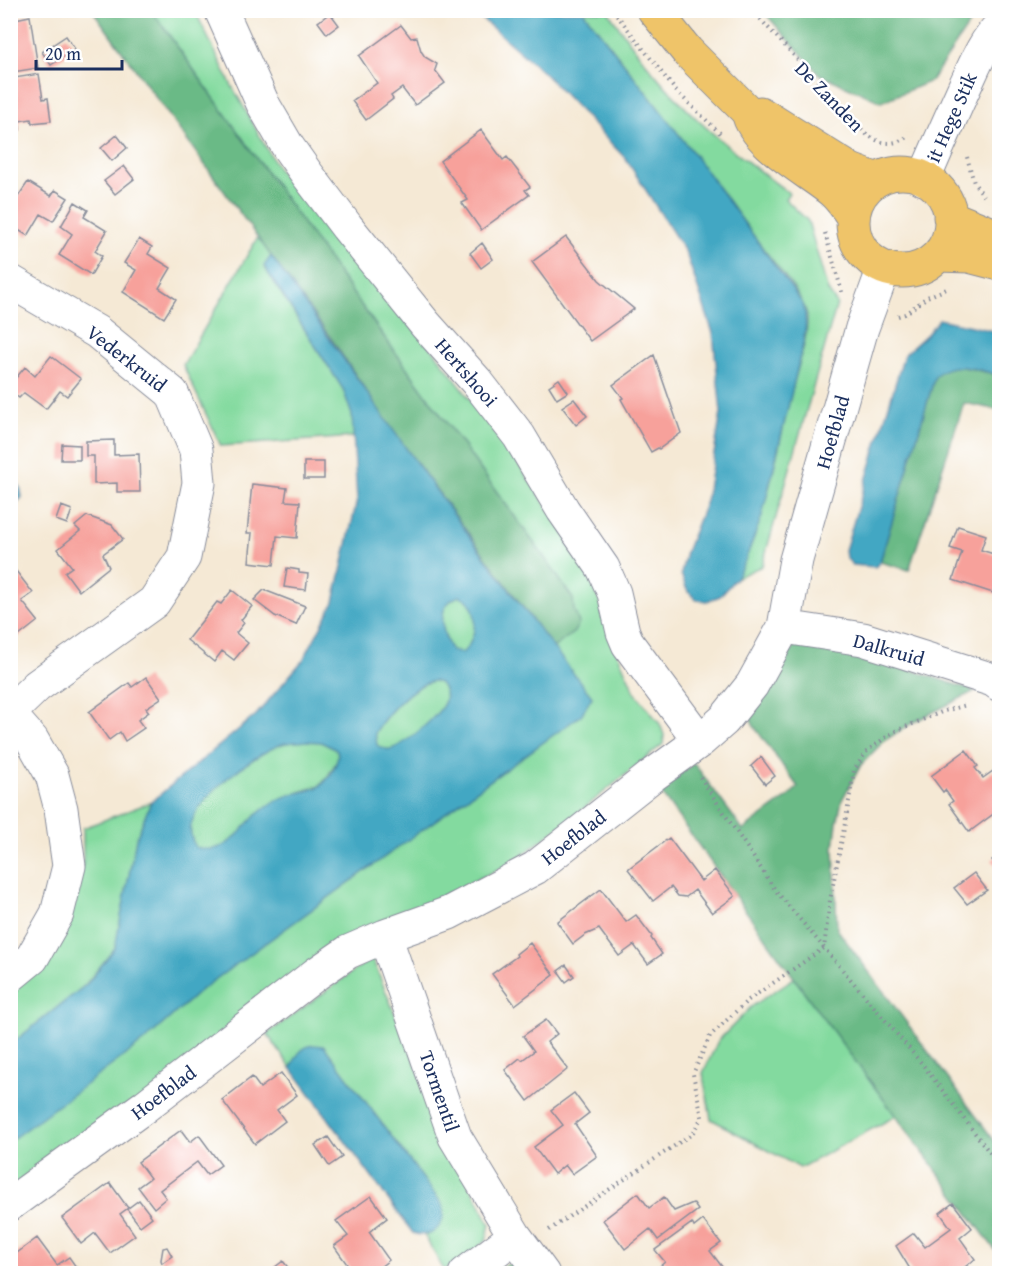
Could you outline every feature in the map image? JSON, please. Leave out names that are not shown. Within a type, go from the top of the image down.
[{"type":"main road","name":"De Zanden","points":[[654,10],[687,51],[748,112],[750,124],[776,149],[833,192],[838,220]]},
{"type":"main road","name":"De Zanden","points":[[748,112],[761,113],[778,126],[851,170],[877,180]]},
{"type":"main road","points":[[897,174],[911,174],[924,179],[942,195],[948,205],[950,217],[948,237],[938,255],[917,269],[901,271],[884,268],[870,260],[860,248],[854,233],[838,220],[877,180],[897,174]]},
{"type":"main road","points":[[950,217],[999,237]]},
{"type":"main road","points":[[938,255],[969,256],[999,264]]},
{"type":"street","name":"Hertshooi","points":[[221,10],[263,104],[288,147],[346,227],[425,324],[484,389],[519,436],[563,510],[603,568],[614,593],[628,644],[690,748]]},
{"type":"street","name":"it Hege Stik","points":[[924,179],[946,125],[981,52],[999,26]]},
{"type":"street","name":"Hoefblad","points":[[10,1204],[144,1107],[316,974],[348,952],[449,913],[535,868],[724,720],[761,670],[784,627],[796,560],[804,531],[862,328],[884,268]]},
{"type":"street","name":"Vederkruid","points":[[10,282],[98,332],[172,393],[196,450],[199,483],[184,557],[154,602],[37,686],[10,714]]},
{"type":"street","name":"Dalkruid","points":[[784,627],[862,639],[992,683]]},
{"type":"street","points":[[10,714],[32,740],[52,775],[61,809],[69,866],[57,914],[32,958],[10,976]]},
{"type":"street","name":"Tormentil","points":[[385,936],[455,1137],[519,1242],[543,1274]]},
{"type":"street","points":[[465,1274],[519,1242]]},
{"type":"path","name":"De Zanden","points":[[752,10],[829,96],[871,138],[877,142],[891,143],[903,140],[911,133]]},
{"type":"path","points":[[964,152],[974,183],[985,198]]},
{"type":"path","points":[[838,220],[840,287],[844,294]]},
{"type":"path","points":[[896,316],[902,315],[934,293],[958,286]]},
{"type":"path","points":[[519,1242],[692,1134],[702,1117],[693,1074],[710,1036],[747,1000],[824,948],[830,900],[854,770],[867,751],[892,732],[944,711],[992,683]]},
{"type":"path","points":[[690,748],[689,761],[776,891],[922,1065],[999,1166]]},
{"type":"green space","points":[[978,10],[931,81],[881,102],[819,74],[763,11]]},
{"type":"green space","points":[[93,11],[152,11],[573,599],[579,623],[574,632],[553,648],[391,428],[333,341]]},
{"type":"green space","points":[[152,11],[195,11],[232,86],[278,169],[337,245],[434,351],[514,458],[571,541],[598,596],[616,650],[635,692],[660,724],[664,735],[663,744],[582,810],[510,864],[387,922],[11,1195],[10,1140],[143,1042],[202,989],[581,715],[592,697],[553,648],[574,632],[573,599]]},
{"type":"green space","points":[[583,11],[608,11],[650,69],[686,109],[732,149],[789,193],[785,199],[808,221],[828,291],[837,304],[762,566],[736,578],[756,533],[770,486],[804,343],[807,324],[805,307],[716,184]]},
{"type":"green space","points":[[258,237],[271,256],[264,267],[343,389],[352,415],[354,437],[221,446],[183,365]]},
{"type":"green space","points":[[954,365],[999,375],[999,410],[964,403],[909,570],[880,562],[935,376],[943,368]]},
{"type":"green space","points":[[460,596],[472,606],[475,623],[471,640],[462,653],[452,651],[445,636],[442,620],[446,606]]},
{"type":"green space","points":[[798,633],[975,691],[912,723],[884,741],[861,765],[842,800],[837,823],[834,847],[837,929],[999,1147],[999,1255],[818,1011],[658,789],[694,763],[743,830],[798,787],[753,725],[749,714],[778,676]]},
{"type":"green space","points":[[433,681],[440,683],[446,696],[437,714],[397,747],[386,749],[377,745],[375,733],[393,710],[408,694]]},
{"type":"green space","points":[[321,742],[337,750],[338,759],[319,786],[299,792],[258,814],[239,835],[223,846],[207,851],[195,847],[191,825],[204,801],[216,789],[243,766],[271,749],[285,743]]},
{"type":"green space","points":[[151,802],[136,839],[115,948],[84,986],[11,1044],[11,988],[83,865],[83,828]]},
{"type":"green space","points":[[372,958],[446,1138],[490,1224],[486,1240],[474,1251],[444,1270],[424,1235],[429,1234],[442,1204],[324,1046],[312,1046],[303,1050],[291,1068],[267,1034]]},
{"type":"green space","points":[[794,978],[896,1116],[800,1168],[711,1119],[703,1073],[718,1041],[751,1007]]},
{"type":"green space","points":[[518,1264],[535,1274],[495,1274],[507,1265]]},
{"type":"water","points":[[473,11],[583,11],[691,150],[803,304],[806,321],[802,349],[762,516],[745,561],[736,578],[720,596],[707,601],[696,600],[687,590],[681,574],[686,552],[706,501],[721,413],[713,333],[686,253],[626,159],[543,72]]},
{"type":"water","points":[[271,256],[465,530],[592,697],[581,715],[202,989],[143,1042],[11,1140],[11,1044],[87,984],[115,948],[136,839],[151,802],[256,715],[303,660],[334,602],[357,500],[352,415],[343,389],[264,266]],"holes":[[[460,596],[472,606],[475,623],[471,640],[462,653],[452,651],[445,637],[442,620],[446,605]],[[433,681],[440,683],[446,696],[442,707],[405,742],[391,749],[377,745],[375,733],[385,718],[408,694]],[[302,741],[321,742],[337,750],[336,764],[320,786],[271,804],[223,846],[215,849],[195,847],[191,825],[204,801],[216,789],[243,766],[271,749],[282,744]]]},
{"type":"water","points":[[939,319],[999,332],[999,375],[957,367],[942,371],[935,376],[880,562],[875,567],[853,565],[846,558],[845,550],[904,355],[927,334]]},
{"type":"water","points":[[10,476],[20,486],[22,497],[11,511]]},
{"type":"water","points":[[313,1045],[324,1046],[442,1204],[443,1218],[441,1224],[433,1232],[420,1235],[413,1233],[291,1068],[302,1050]]},
{"type":"building","points":[[330,13],[339,25],[327,34],[318,22]]},
{"type":"building","points":[[30,16],[38,68],[13,72],[10,59],[10,20]]},
{"type":"building","points":[[401,25],[411,38],[417,37],[421,51],[425,57],[437,64],[435,70],[445,83],[415,105],[402,88],[391,96],[393,99],[366,120],[352,101],[377,83],[359,56]]},
{"type":"building","points":[[66,36],[75,49],[51,65],[42,52]]},
{"type":"building","points":[[39,74],[43,99],[48,98],[51,121],[32,123],[31,119],[19,121],[20,130],[10,132],[10,93],[16,92],[14,78]]},
{"type":"building","points":[[481,130],[503,160],[507,157],[530,187],[525,190],[529,195],[481,230],[462,203],[468,200],[440,161]]},
{"type":"building","points":[[117,135],[127,148],[112,161],[101,148]]},
{"type":"building","points":[[124,166],[134,179],[115,194],[104,181]]},
{"type":"building","points":[[28,182],[51,196],[55,190],[68,198],[53,221],[41,214],[28,236],[10,225],[10,198],[15,201]]},
{"type":"building","points":[[75,202],[88,210],[84,217],[107,231],[95,251],[102,256],[91,275],[59,255],[72,234],[61,226]]},
{"type":"building","points":[[566,237],[599,280],[634,309],[590,341],[532,262]]},
{"type":"building","points":[[139,239],[152,247],[148,254],[171,268],[159,288],[176,299],[164,318],[123,292],[136,270],[124,263]]},
{"type":"building","points":[[482,243],[493,259],[481,268],[470,253]]},
{"type":"building","points":[[654,355],[681,433],[651,452],[621,399],[623,398],[613,385]]},
{"type":"building","points":[[51,356],[81,379],[67,396],[60,391],[46,409],[24,393],[19,398],[10,391],[10,385],[25,367],[35,376]]},
{"type":"building","points":[[559,379],[568,392],[557,399],[549,386]]},
{"type":"building","points":[[574,399],[587,416],[576,425],[562,407]]},
{"type":"building","points":[[114,440],[114,455],[139,454],[140,492],[117,492],[117,483],[94,484],[94,456],[86,456],[86,441]]},
{"type":"building","points":[[62,444],[80,445],[80,460],[61,460]]},
{"type":"building","points":[[304,462],[324,462],[324,479],[304,479]]},
{"type":"building","points":[[252,484],[287,488],[285,501],[300,502],[297,538],[277,536],[274,565],[249,562],[252,533],[247,533]]},
{"type":"building","points":[[61,506],[72,510],[67,524],[56,520]]},
{"type":"building","points":[[87,516],[112,525],[123,539],[103,554],[109,567],[79,591],[65,572],[72,567],[58,549],[80,531],[75,526]]},
{"type":"building","points":[[958,526],[986,535],[981,550],[1000,556],[999,595],[953,580],[962,552],[950,548]]},
{"type":"building","points":[[287,568],[308,574],[306,590],[284,587]]},
{"type":"building","points":[[16,571],[33,593],[22,601],[38,621],[10,643],[10,575]]},
{"type":"building","points":[[232,590],[252,606],[241,620],[244,623],[236,633],[248,643],[234,660],[222,651],[214,662],[187,640],[217,602],[221,604]]},
{"type":"building","points":[[264,590],[305,606],[296,625],[275,616],[254,600]]},
{"type":"building","points":[[146,677],[161,698],[146,708],[149,712],[138,720],[144,728],[125,741],[120,732],[109,740],[89,712],[129,683],[132,687]]},
{"type":"building","points":[[966,750],[978,766],[975,768],[983,778],[993,771],[1000,780],[1000,809],[969,832],[949,804],[953,801],[931,776]]},
{"type":"building","points":[[761,757],[775,776],[765,784],[751,766]]},
{"type":"building","points":[[669,838],[701,881],[715,870],[735,896],[712,913],[695,890],[686,897],[678,896],[671,887],[653,901],[628,869]]},
{"type":"building","points":[[1000,855],[1000,870],[992,860]]},
{"type":"building","points":[[974,873],[987,890],[967,904],[954,888]]},
{"type":"building","points":[[601,889],[626,922],[636,915],[662,954],[648,964],[634,945],[619,956],[599,929],[573,944],[557,922]]},
{"type":"building","points":[[530,943],[554,975],[515,1005],[492,974],[517,956],[516,954]]},
{"type":"building","points":[[566,965],[574,976],[566,982],[558,971]]},
{"type":"building","points":[[546,1020],[557,1034],[547,1042],[568,1069],[528,1101],[505,1070],[520,1058],[522,1060],[534,1051],[523,1036]]},
{"type":"building","points":[[281,1073],[297,1095],[277,1110],[285,1121],[255,1144],[222,1100],[252,1077],[260,1088]]},
{"type":"building","points":[[574,1093],[589,1113],[575,1124],[597,1156],[572,1174],[565,1165],[554,1174],[534,1147],[563,1125],[551,1110]]},
{"type":"building","points":[[181,1130],[190,1142],[199,1135],[221,1165],[207,1175],[197,1162],[160,1190],[166,1198],[154,1208],[138,1187],[150,1178],[138,1162]]},
{"type":"building","points":[[328,1137],[342,1157],[329,1166],[315,1145]]},
{"type":"building","points":[[110,1183],[128,1208],[120,1214],[135,1235],[110,1253],[95,1233],[81,1244],[62,1218]]},
{"type":"building","points":[[638,1193],[649,1208],[664,1197],[674,1211],[693,1203],[698,1210],[658,1240],[650,1229],[625,1249],[603,1220]]},
{"type":"building","points":[[371,1196],[387,1218],[369,1232],[389,1260],[371,1274],[354,1274],[334,1246],[348,1236],[336,1221]]},
{"type":"building","points":[[139,1200],[152,1217],[140,1226],[127,1209]]},
{"type":"building","points":[[953,1203],[972,1228],[960,1238],[975,1259],[956,1274],[913,1274],[896,1246],[914,1233],[925,1247],[951,1228],[940,1213]]},
{"type":"building","points":[[703,1220],[721,1243],[710,1251],[723,1268],[716,1274],[650,1274],[665,1262],[655,1250],[692,1223],[694,1227]]},
{"type":"building","points":[[37,1238],[57,1265],[69,1257],[81,1274],[10,1274],[10,1265],[17,1261],[13,1256]]},
{"type":"building","points":[[167,1247],[172,1256],[162,1263],[163,1248]]},
{"type":"building","points":[[283,1261],[293,1274],[266,1274]]}]
